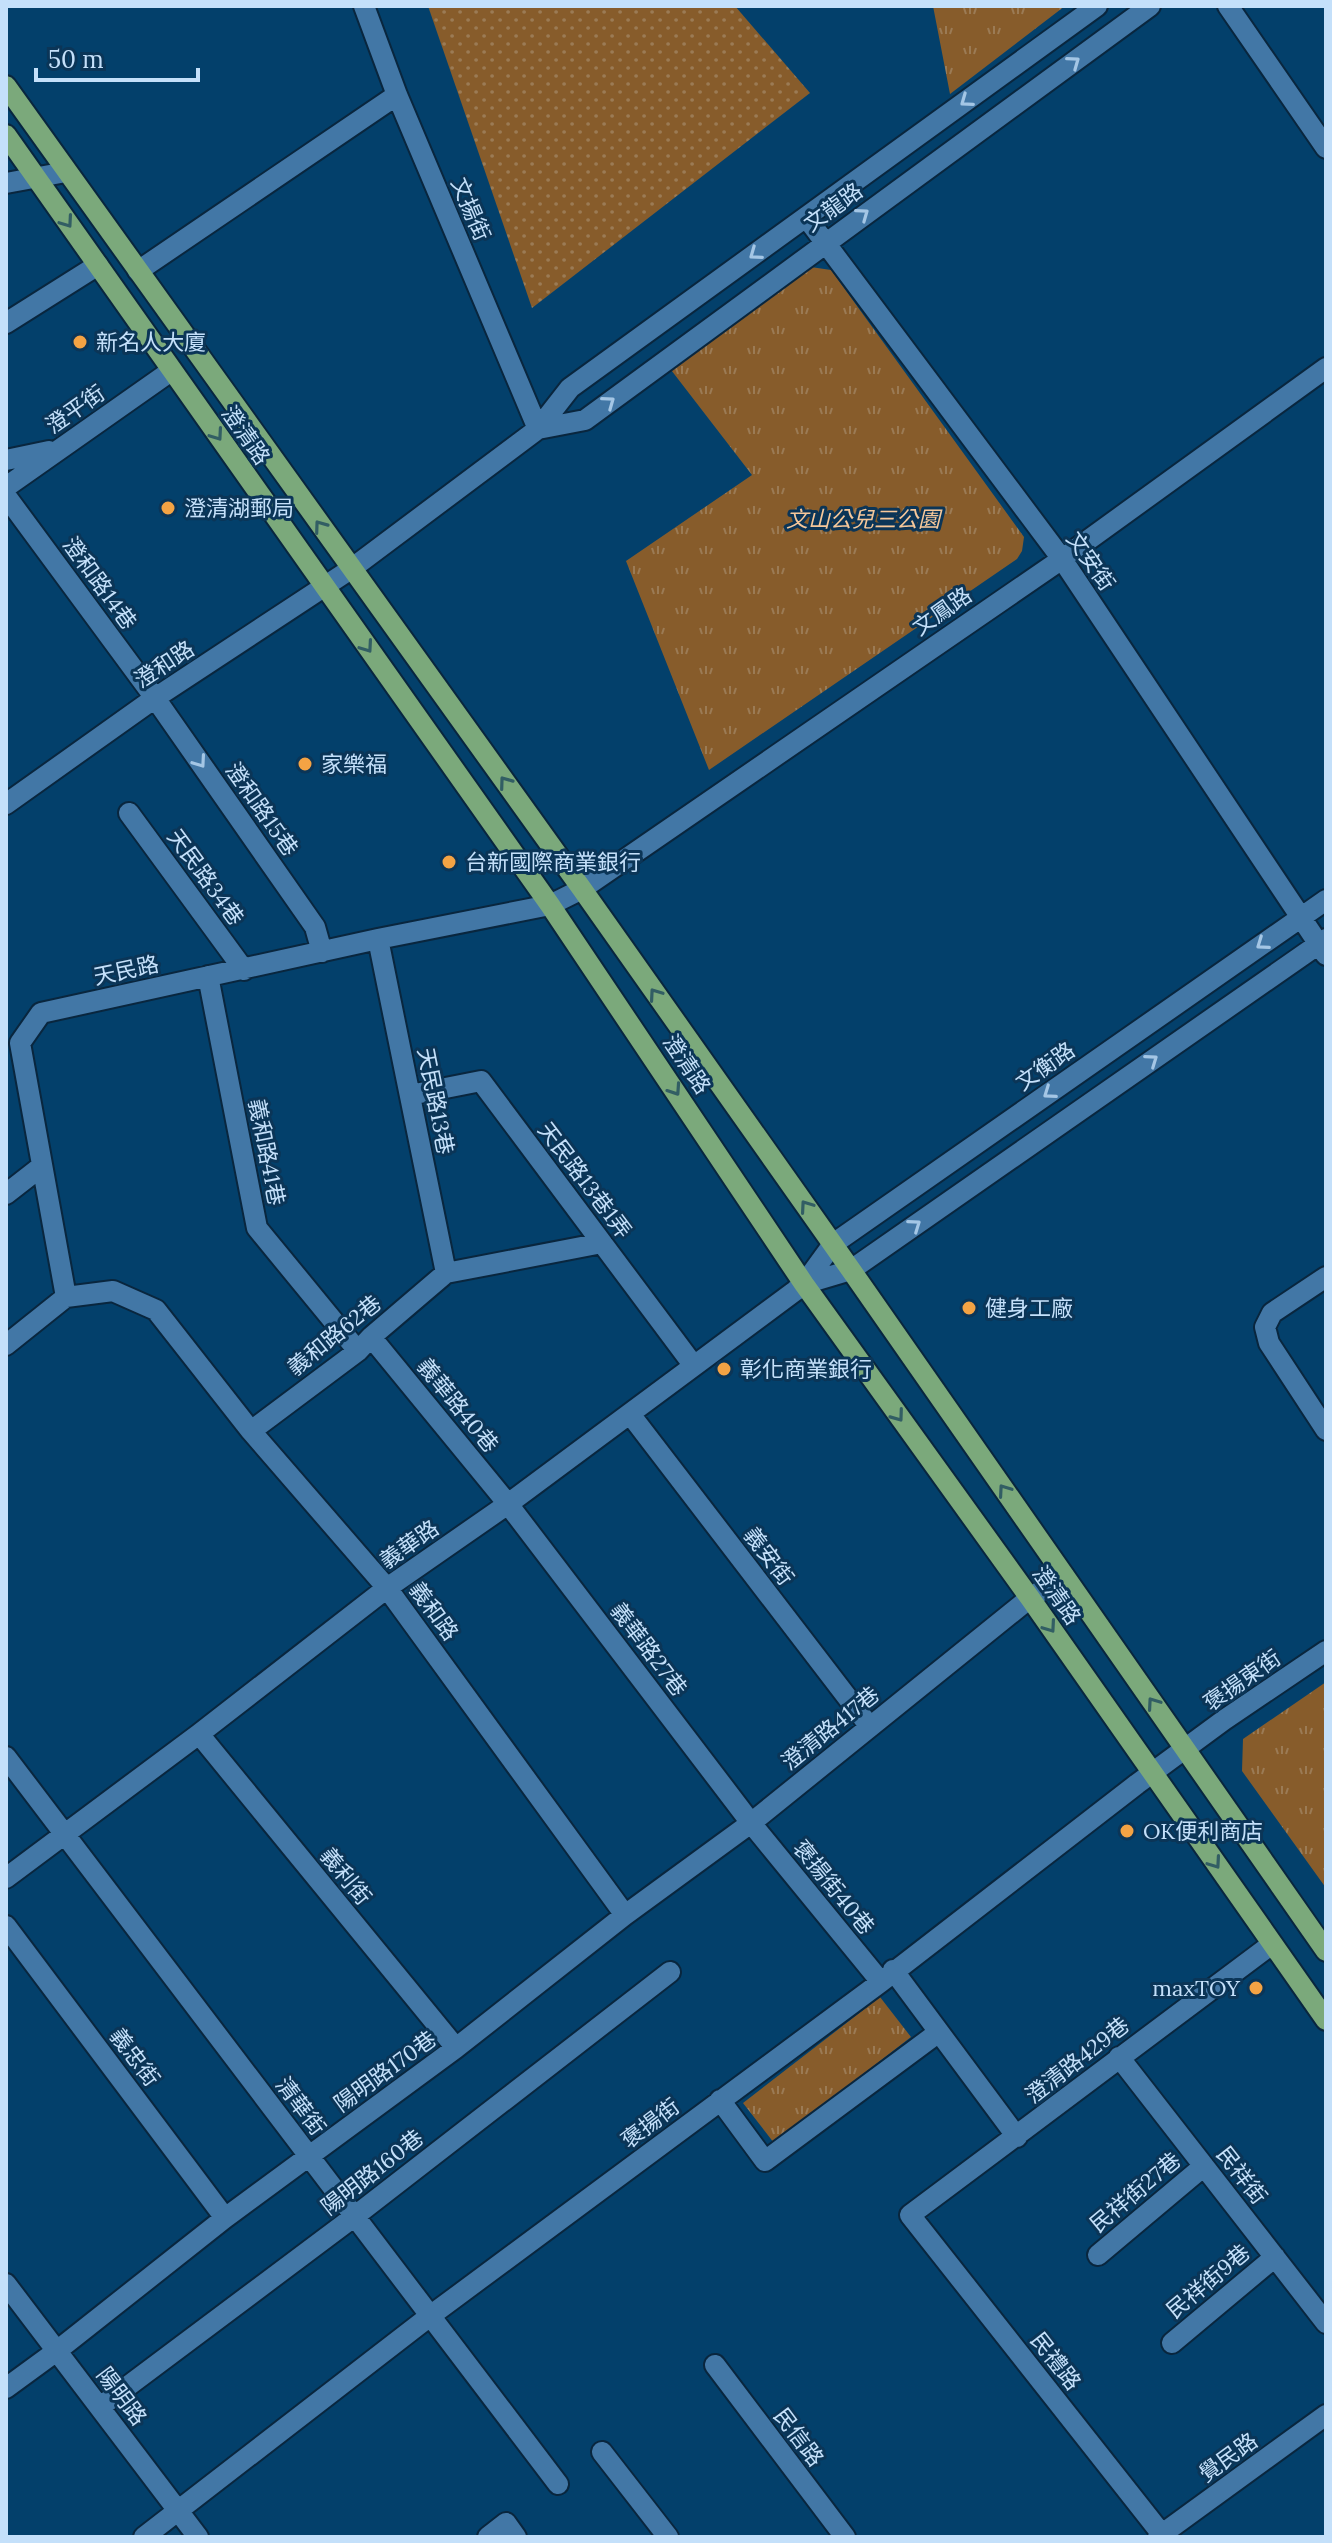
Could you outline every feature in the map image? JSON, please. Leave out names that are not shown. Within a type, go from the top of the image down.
[{"type":"main road","name":"澄清路","points":[[6,86],[582,889],[1326,1951]]},
{"type":"main road","name":"澄清路","points":[[6,135],[550,905],[804,1284],[1030,1598],[1326,2020]]},
{"type":"street","name":"文揚街","points":[[364,6],[397,95],[538,429]]},
{"type":"street","name":"文龍路","points":[[351,569],[538,429],[570,388],[1097,6]]},
{"type":"street","name":"文龍路","points":[[538,429],[585,420],[1150,6]]},
{"type":"street","points":[[1228,6],[1326,148]]},
{"type":"street","points":[[138,271],[397,95]]},
{"type":"street","points":[[6,183],[66,172]]},
{"type":"street","name":"文安街","points":[[806,217],[1062,559],[1301,917],[1324,946]]},
{"type":"street","points":[[6,323],[98,265]]},
{"type":"street","name":"文鳳路","points":[[582,889],[1062,559],[1326,368]]},
{"type":"street","name":"澄平街","points":[[6,487],[171,371]]},
{"type":"street","points":[[6,460],[58,450]]},
{"type":"street","name":"澄和路14巷","points":[[6,496],[155,698]]},
{"type":"street","name":"澄和路","points":[[6,804],[155,698],[351,569]]},
{"type":"street","name":"澄和路15巷","points":[[155,698],[315,927],[322,952]]},
{"type":"street","name":"天民路34巷","points":[[129,813],[244,970]]},
{"type":"street","name":"天民路","points":[[66,1297],[42,1166],[13,1048],[41,1013],[378,939],[550,905],[582,889]]},
{"type":"street","name":"文衡路","points":[[804,1284],[833,1244],[1326,900]]},
{"type":"street","name":"天民路13巷","points":[[378,939],[446,1273]]},
{"type":"street","points":[[851,1270],[1324,946]]},
{"type":"street","name":"義和路41巷","points":[[208,976],[257,1228],[365,1344]]},
{"type":"street","name":"天民路13巷1弄","points":[[410,1095],[481,1081],[694,1366]]},
{"type":"street","points":[[6,1194],[42,1166]]},
{"type":"street","points":[[446,1273],[602,1243]]},
{"type":"street","name":"義華路","points":[[7,1876],[199,1734],[387,1588],[508,1504],[804,1284],[851,1270]]},
{"type":"street","name":"義和路62巷","points":[[251,1431],[365,1344],[446,1273]]},
{"type":"street","points":[[1326,1277],[1272,1313],[1265,1327],[1269,1343],[1326,1430]]},
{"type":"street","name":"義和路","points":[[66,1297],[113,1291],[156,1310],[251,1431],[387,1588],[625,1915]]},
{"type":"street","points":[[6,1345],[66,1297]]},
{"type":"street","name":"義華路40巷","points":[[365,1344],[508,1504]]},
{"type":"street","name":"義安街","points":[[630,1414],[870,1727]]},
{"type":"street","name":"義華路27巷","points":[[508,1504],[751,1823]]},
{"type":"street","name":"澄清路417巷","points":[[625,1915],[751,1823],[1030,1598],[1064,1576]]},
{"type":"street","name":"褒揚東街","points":[[1185,1749],[1326,1651]]},
{"type":"street","name":"義利街","points":[[199,1734],[456,2048]]},
{"type":"street","name":"褒揚街","points":[[144,2537],[430,2316],[887,1976],[1185,1749]]},
{"type":"street","name":"清華街","points":[[6,1757],[558,2484]]},
{"type":"street","name":"褒揚街40巷","points":[[751,1823],[939,2032],[1017,2137]]},
{"type":"street","name":"陽明路170巷","points":[[6,2388],[225,2218],[456,2048],[625,1915]]},
{"type":"street","name":"義忠街","points":[[6,1926],[225,2218]]},
{"type":"street","name":"澄清路429巷","points":[[910,2215],[1272,1944]]},
{"type":"street","name":"陽明路160巷","points":[[100,2407],[355,2216],[670,1972]]},
{"type":"street","points":[[720,2100],[765,2161],[939,2032]]},
{"type":"street","name":"民祥街","points":[[1119,2057],[1326,2323]]},
{"type":"street","name":"民祥街27巷","points":[[1098,2255],[1204,2166]]},
{"type":"street","name":"民禮路","points":[[910,2215],[1161,2536]]},
{"type":"street","name":"民祥街9巷","points":[[1172,2343],[1275,2257]]},
{"type":"street","name":"陽明路","points":[[6,2284],[198,2537]]},
{"type":"street","name":"民信路","points":[[715,2365],[845,2537]]},
{"type":"street","name":"覺民路","points":[[1161,2536],[1326,2415]]},
{"type":"street","points":[[602,2452],[668,2537]]},
{"type":"street","points":[[488,2537],[511,2530]]},
{"type":"green space","points":[[428,6],[735,6],[810,93],[532,308]]},
{"type":"green space","points":[[933,6],[1065,6],[950,94]]},
{"type":"green space","name":"文山公兒三公園","points":[[804,266],[831,270],[1024,537],[1022,551],[1017,559],[709,770],[626,561],[752,475],[668,366]]},
{"type":"green space","points":[[1326,1682],[1326,1888],[1242,1771],[1243,1739]]},
{"type":"green space","points":[[880,1997],[911,2037],[774,2143],[743,2103]]},
{"type":"place","name":"新名人大廈","points":[[80,342]]},
{"type":"place","name":"澄清湖郵局","points":[[168,508]]},
{"type":"place","name":"家樂福","points":[[305,764]]},
{"type":"place","name":"台新國際商業銀行","points":[[449,862]]},
{"type":"place","name":"健身工廠","points":[[969,1308]]},
{"type":"place","name":"彰化商業銀行","points":[[724,1369]]},
{"type":"place","name":"OK便利商店","points":[[1127,1831]]},
{"type":"place","name":"maxTOY","points":[[1256,1988]]}]
